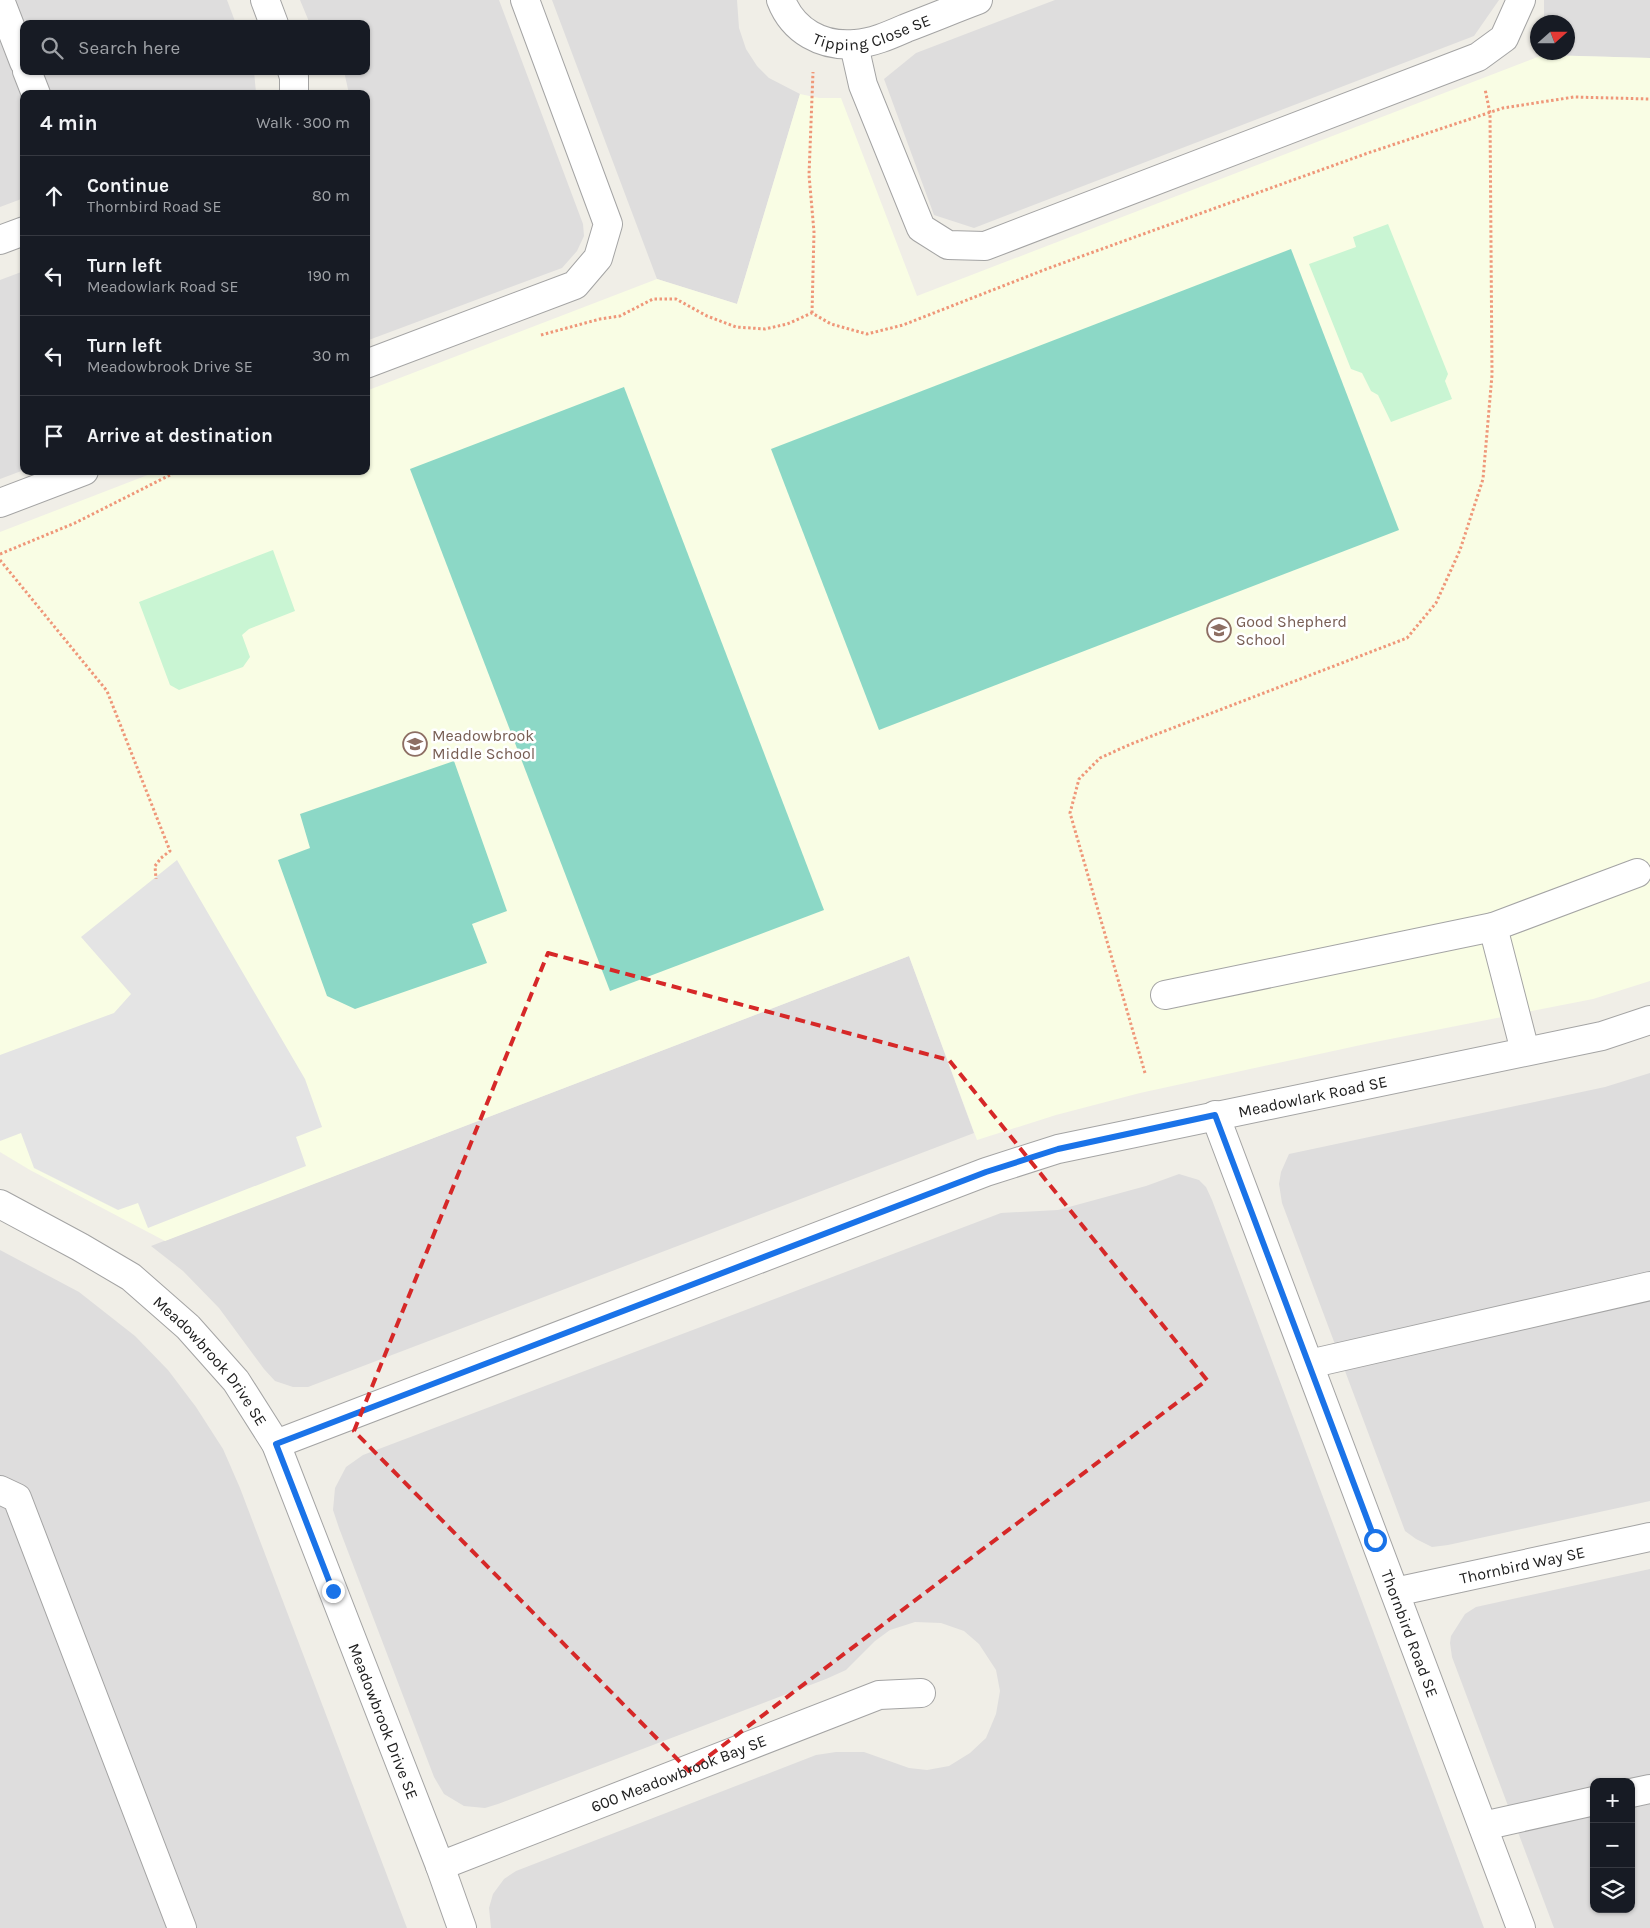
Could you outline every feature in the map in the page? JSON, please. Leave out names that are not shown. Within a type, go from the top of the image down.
[{"type":"street","points":[[0,0],[20,52]]},
{"type":"street","points":[[265,0],[272,20]]},
{"type":"street","points":[[370,363],[575,286],[598,258],[608,224],[525,0]]},
{"type":"street","name":"Tipping Close SE","points":[[781,0],[786,12],[804,32],[814,38],[827,42],[854,44],[878,39],[978,0]]},
{"type":"street","points":[[854,44],[863,85],[921,228],[948,245],[985,246],[1478,57],[1504,38],[1521,0]]},
{"type":"street","points":[[29,75],[34,90]]},
{"type":"street","points":[[293,75],[294,90]]},
{"type":"street","points":[[0,240],[20,232]]},
{"type":"street","points":[[0,503],[74,475]]},
{"type":"street","points":[[1164,995],[1494,927],[1637,873]]},
{"type":"street","points":[[1494,927],[1525,1051]]},
{"type":"street","name":"Meadowlark Road SE","points":[[276,1444],[986,1172],[1058,1149],[1602,1036],[1650,1020]]},
{"type":"street","name":"Thornbird Road SE","points":[[1215,1115],[1521,1928]]},
{"type":"street","name":"Meadowbrook Drive SE","points":[[0,1204],[131,1277],[188,1327],[236,1381],[276,1444],[440,1866],[462,1928]]},
{"type":"street","points":[[1309,1364],[1650,1286]]},
{"type":"street","points":[[0,1490],[17,1498],[182,1928]]},
{"type":"street","name":"Thornbird Way SE","points":[[1395,1592],[1650,1537]]},
{"type":"street","name":"600 Meadowbrook Bay SE","points":[[440,1866],[878,1695],[921,1693]]},
{"type":"street","points":[[1635,1792],[1650,1789]]},
{"type":"street","points":[[1483,1826],[1590,1802]]},
{"type":"path","points":[[812,314],[814,232],[809,175],[814,38]]},
{"type":"path","points":[[1145,1072],[1070,812],[1079,780],[1100,758],[1131,744],[1407,638],[1436,603],[1460,550],[1483,479],[1492,375],[1490,113],[1478,57]]},
{"type":"path","points":[[0,554],[75,523],[163,475]]},
{"type":"path","points":[[0,560],[107,691],[170,851],[155,866],[156,879]]},
{"type":"highlighted area","points":[[548,953],[949,1060],[1207,1380],[689,1771],[354,1431]]},
{"type":"shaded area","points":[[0,0],[227,0],[234,20],[20,20],[20,75],[254,75],[256,90],[20,90],[20,200],[0,207]]},
{"type":"shaded area","points":[[300,0],[499,0],[583,224],[584,236],[577,251],[562,268],[370,340],[370,90],[348,90],[345,75],[370,75],[370,20],[308,20]]},
{"type":"shaded area","points":[[552,0],[737,0],[739,28],[746,49],[757,66],[769,78],[800,94],[737,304],[657,279]]},
{"type":"shaded area","points":[[1055,0],[1499,0],[1474,36],[974,228],[934,215],[884,79],[916,53]]},
{"type":"shaded area","points":[[1544,0],[1650,0],[1650,58],[1575,56],[1575,15],[1544,15]]},
{"type":"shaded area","points":[[1575,56],[1650,58],[1650,981],[1593,999],[1370,1043],[1140,1093],[1056,1115],[977,1140],[909,956],[165,1241],[30,1170],[0,1152],[0,532],[148,475],[370,475],[370,389],[657,279],[737,304],[800,94],[819,98],[841,98],[917,296],[1530,60],[1575,60]]},
{"type":"shaded area","points":[[20,272],[20,472],[0,479],[0,280]]},
{"type":"shaded area","points":[[177,860],[305,1079],[322,1127],[296,1137],[306,1166],[148,1228],[138,1203],[118,1210],[34,1168],[21,1133],[0,1141],[0,1055],[114,1013],[131,994],[81,937]]},
{"type":"shaded area","points":[[909,956],[974,1133],[308,1387],[293,1387],[275,1381],[219,1308],[183,1271],[151,1246]]},
{"type":"shaded area","points":[[1650,1073],[1650,1501],[1432,1547],[1405,1531],[1282,1203],[1279,1184],[1281,1172],[1289,1154],[1605,1087]]},
{"type":"shaded area","points":[[1179,1174],[1199,1180],[1206,1187],[1212,1200],[1484,1928],[491,1928],[489,1908],[493,1894],[504,1879],[516,1871],[816,1755],[836,1752],[864,1752],[909,1768],[927,1770],[949,1766],[970,1753],[986,1738],[996,1714],[1000,1691],[996,1670],[979,1644],[964,1631],[941,1623],[915,1622],[890,1630],[875,1641],[846,1670],[826,1679],[498,1804],[485,1808],[464,1806],[444,1794],[434,1777],[339,1528],[333,1510],[335,1488],[346,1467],[363,1455],[1001,1213],[1058,1210],[1146,1186]]},
{"type":"shaded area","points":[[0,1250],[79,1292],[135,1336],[168,1370],[196,1407],[223,1449],[240,1488],[407,1928],[0,1928]]},
{"type":"shaded area","points":[[1650,1569],[1650,1928],[1554,1928],[1452,1657],[1451,1636],[1465,1614],[1476,1607]]},
{"type":"green space","points":[[1388,224],[1448,374],[1445,381],[1452,399],[1391,422],[1378,395],[1371,391],[1362,373],[1351,369],[1309,264],[1356,247],[1353,237]]},
{"type":"green space","points":[[1291,249],[1399,530],[879,730],[771,449]]},
{"type":"green space","points":[[624,387],[824,910],[610,991],[410,469]]},
{"type":"green space","points":[[273,550],[295,611],[249,629],[242,635],[250,657],[243,667],[179,690],[170,685],[139,602]]},
{"type":"green space","points":[[454,761],[507,911],[472,924],[487,963],[355,1009],[327,996],[278,860],[310,848],[300,814]]},
{"type":"place","name":"Good Shepherd School","points":[[1219,630]]},
{"type":"place","name":"Meadowbrook Middle School","points":[[415,744]]},
{"type":"route","points":[[333,1591],[276,1444],[986,1172],[1058,1149],[1215,1115],[1375,1540]]}]
